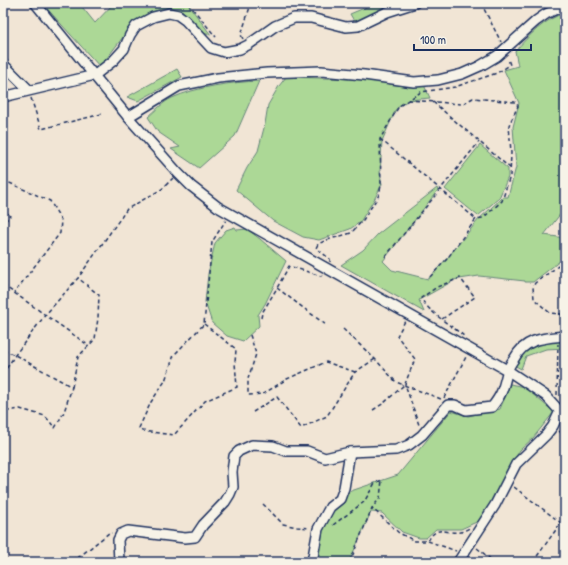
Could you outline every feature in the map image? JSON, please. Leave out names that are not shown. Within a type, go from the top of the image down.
[{"type":"street","points":[[35,3],[128,117],[178,173],[191,186],[218,207],[508,370],[535,388],[561,412],[546,435],[516,464],[495,505],[458,562]]},
{"type":"street","points":[[3,97],[95,75],[113,61],[124,49],[136,26],[153,17],[169,12],[178,15],[185,20],[211,48],[224,52],[240,49],[275,26],[294,18],[311,18],[346,27],[358,26],[387,12],[415,3]]},
{"type":"street","points":[[128,117],[179,86],[218,78],[267,73],[321,71],[414,82],[438,80],[462,74],[480,66],[504,49],[536,21],[546,14],[565,5]]},
{"type":"street","points":[[3,64],[28,90]]},
{"type":"street","points":[[120,562],[118,540],[121,534],[128,530],[185,538],[195,536],[203,525],[225,502],[230,494],[233,487],[232,472],[234,456],[239,451],[252,445],[273,446],[286,451],[307,451],[325,458],[350,452],[396,450],[410,445],[422,435],[448,405],[456,405],[466,410],[492,407],[501,396],[508,370],[517,353],[524,345],[531,341],[562,336]]},
{"type":"street","points":[[312,562],[318,529],[330,507],[340,499],[350,452]]},
{"type":"path","points":[[188,3],[216,37]]},
{"type":"path","points":[[246,3],[250,6],[284,3]]},
{"type":"path","points":[[261,318],[288,266],[321,276],[330,270],[330,259],[316,248],[318,244],[351,233],[363,220],[378,195],[380,186],[380,139],[399,106],[421,92],[455,87],[498,73],[510,65],[504,49],[481,3]]},
{"type":"path","points":[[248,45],[241,35],[250,6]]},
{"type":"path","points":[[28,90],[41,129],[102,114]]},
{"type":"path","points":[[408,100],[462,104],[473,98],[515,102],[518,106],[509,125],[511,153],[510,176],[502,201],[483,218],[476,219],[447,259],[428,279]]},
{"type":"path","points":[[433,102],[510,168]]},
{"type":"path","points":[[380,139],[476,219]]},
{"type":"path","points":[[385,257],[479,142]]},
{"type":"path","points":[[3,374],[15,355],[46,314],[78,278],[127,209],[162,189],[178,173]]},
{"type":"path","points":[[3,180],[50,201],[61,220],[60,233],[14,293]]},
{"type":"path","points":[[3,208],[10,216],[3,223]]},
{"type":"path","points":[[204,324],[236,349],[235,363],[237,387],[206,401],[174,435],[142,431],[140,428],[150,402],[166,381],[174,355],[204,324],[212,242],[230,213]]},
{"type":"path","points":[[565,261],[535,283],[533,287],[534,299],[550,313],[561,314],[565,319]]},
{"type":"path","points":[[3,412],[20,409],[45,416],[55,428],[64,412],[72,387],[78,357],[94,340],[98,318],[99,295],[78,278]]},
{"type":"path","points":[[442,319],[476,297],[460,278],[437,287],[421,298],[424,305],[442,319],[467,338]]},
{"type":"path","points":[[3,285],[89,345]]},
{"type":"path","points":[[277,288],[326,325]]},
{"type":"path","points":[[373,410],[384,403],[405,384],[415,359],[397,336],[408,314]]},
{"type":"path","points":[[343,329],[375,359],[396,382],[405,384],[443,400],[471,349]]},
{"type":"path","points":[[250,335],[256,354],[248,379],[248,396],[263,394],[287,379],[326,362],[355,372]]},
{"type":"path","points":[[561,412],[562,336]]},
{"type":"path","points":[[3,350],[15,355],[72,387]]},
{"type":"path","points":[[253,412],[277,397],[301,428],[327,416],[355,372],[375,359]]},
{"type":"path","points":[[405,384],[422,435]]},
{"type":"path","points":[[333,525],[364,502],[375,483],[382,480],[380,498],[372,508],[350,562],[354,562]]},
{"type":"path","points":[[506,482],[565,526]]},
{"type":"path","points":[[263,504],[283,524],[318,529]]},
{"type":"path","points":[[372,508],[399,533],[414,541],[428,541],[463,554]]},
{"type":"path","points":[[533,562],[565,517]]},
{"type":"path","points":[[428,541],[432,534],[440,530],[461,532],[470,528]]},
{"type":"path","points":[[65,562],[78,558],[109,533],[121,534]]},
{"type":"path","points":[[471,543],[494,562]]},
{"type":"green space","points":[[42,3],[79,3],[95,23],[114,3],[187,3],[211,35],[202,33],[182,10],[155,11],[130,28],[100,67]]},
{"type":"green space","points":[[376,3],[415,3],[357,26],[350,14]]},
{"type":"green space","points":[[565,13],[565,208],[544,235],[565,238],[565,257],[533,282],[479,276],[453,280],[419,300],[424,312],[341,265],[363,250],[378,234],[437,188],[438,190],[383,261],[392,270],[428,279],[479,219],[503,197],[508,197],[516,167],[513,127],[519,103],[504,70],[518,66],[515,51],[531,34],[550,19]]},
{"type":"green space","points":[[177,69],[182,77],[138,101],[127,97]]},
{"type":"green space","points":[[286,77],[356,79],[409,87],[424,85],[430,98],[408,100],[396,109],[382,141],[380,174],[382,184],[360,222],[350,229],[319,240],[303,237],[273,221],[236,190],[247,168],[258,151],[268,105]]},
{"type":"green space","points":[[259,81],[235,136],[199,168],[171,149],[180,147],[158,132],[148,117],[165,102],[182,94],[215,86]]},
{"type":"green space","points":[[480,145],[508,169],[508,177],[499,198],[478,216],[445,189]]},
{"type":"green space","points":[[235,227],[237,230],[247,229],[286,261],[258,315],[259,326],[243,341],[227,336],[212,323],[205,302],[208,274],[215,243],[226,230]]},
{"type":"green space","points":[[565,340],[565,348],[546,349],[526,356],[521,369],[514,365],[529,345],[547,341]]},
{"type":"green space","points":[[510,384],[524,387],[554,412],[533,438],[520,450],[483,519],[461,529],[436,529],[426,538],[419,538],[402,532],[382,513],[371,512],[349,562],[311,562],[318,529],[345,493],[398,475],[451,411],[468,416],[500,409]]}]
